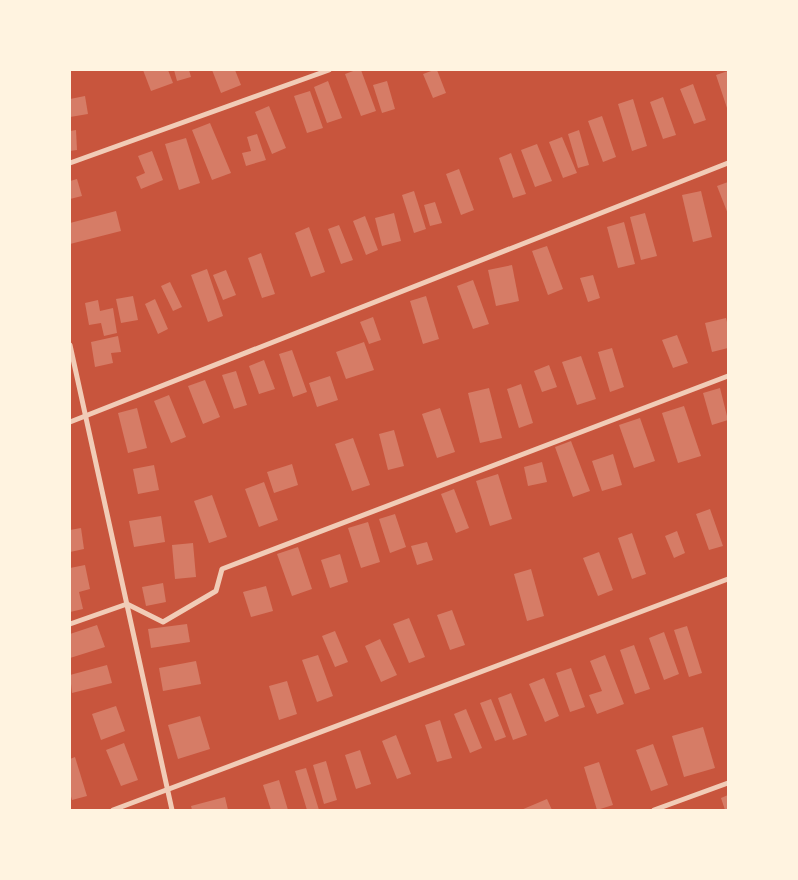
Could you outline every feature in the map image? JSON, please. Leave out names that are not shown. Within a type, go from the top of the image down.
[{"type":"street","points":[[70,164],[329,70]]},
{"type":"street","points":[[70,422],[728,163]]},
{"type":"street","points":[[70,344],[172,810]]},
{"type":"street","points":[[70,624],[127,604],[162,622],[216,590],[222,569],[728,376]]},
{"type":"street","points":[[113,810],[728,580]]},
{"type":"street","points":[[654,810],[728,783]]},
{"type":"building","points":[[143,70],[168,70],[173,83],[151,91]]},
{"type":"building","points":[[174,70],[189,70],[191,77],[177,81]]},
{"type":"building","points":[[212,70],[235,70],[241,85],[221,93]]},
{"type":"building","points":[[361,70],[376,111],[361,116],[345,74]]},
{"type":"building","points":[[437,70],[446,93],[433,98],[423,74]]},
{"type":"building","points":[[728,71],[728,111],[716,75]]},
{"type":"building","points":[[328,81],[342,118],[327,123],[314,87]]},
{"type":"building","points":[[387,81],[395,109],[382,113],[373,85]]},
{"type":"building","points":[[693,84],[706,120],[694,124],[680,89]]},
{"type":"building","points":[[310,91],[323,128],[307,133],[294,96]]},
{"type":"building","points":[[85,96],[88,114],[70,117],[70,99]]},
{"type":"building","points":[[663,97],[676,135],[663,139],[650,102]]},
{"type":"building","points":[[633,99],[647,146],[632,151],[618,104]]},
{"type":"building","points":[[269,106],[286,148],[272,154],[255,112]]},
{"type":"building","points":[[602,116],[616,157],[603,162],[588,121]]},
{"type":"building","points":[[210,123],[231,173],[212,180],[192,130]]},
{"type":"building","points":[[76,130],[77,150],[70,151],[70,131]]},
{"type":"building","points":[[579,130],[589,165],[578,168],[568,134]]},
{"type":"building","points":[[257,134],[266,160],[246,166],[242,153],[251,151],[247,137]]},
{"type":"building","points":[[562,137],[577,173],[563,178],[549,142]]},
{"type":"building","points":[[186,138],[200,183],[179,190],[165,144]]},
{"type":"building","points":[[537,144],[552,181],[535,187],[521,150]]},
{"type":"building","points":[[152,151],[163,180],[141,189],[136,177],[145,173],[138,156]]},
{"type":"building","points":[[511,153],[526,194],[513,198],[499,158]]},
{"type":"building","points":[[459,169],[474,210],[461,215],[446,174]]},
{"type":"building","points":[[77,179],[82,196],[70,199],[70,181]]},
{"type":"building","points":[[728,182],[728,214],[717,186]]},
{"type":"building","points":[[414,191],[426,229],[414,233],[402,195]]},
{"type":"building","points":[[701,191],[712,237],[693,242],[682,195]]},
{"type":"building","points":[[435,202],[442,223],[430,226],[424,205]]},
{"type":"building","points":[[116,211],[121,231],[70,244],[70,223]]},
{"type":"building","points":[[394,213],[401,241],[382,246],[375,218]]},
{"type":"building","points":[[645,213],[657,256],[641,260],[630,217]]},
{"type":"building","points":[[365,216],[378,250],[366,255],[353,221]]},
{"type":"building","points":[[624,222],[635,264],[618,268],[607,227]]},
{"type":"building","points":[[339,225],[353,260],[341,264],[328,229]]},
{"type":"building","points":[[309,227],[325,272],[311,277],[295,233]]},
{"type":"building","points":[[547,246],[563,289],[548,295],[532,251]]},
{"type":"building","points":[[261,253],[275,294],[262,298],[248,258]]},
{"type":"building","points":[[512,265],[519,301],[496,306],[488,270]]},
{"type":"building","points":[[207,269],[223,316],[208,322],[191,275]]},
{"type":"building","points":[[226,270],[236,295],[223,300],[213,275]]},
{"type":"building","points":[[593,275],[600,298],[588,302],[580,278]]},
{"type":"building","points":[[473,280],[489,324],[473,329],[457,286]]},
{"type":"building","points":[[170,282],[182,307],[173,311],[161,286]]},
{"type":"building","points":[[133,296],[138,320],[121,323],[116,299]]},
{"type":"building","points":[[426,296],[439,339],[423,344],[410,301]]},
{"type":"building","points":[[155,299],[168,329],[158,334],[145,304]]},
{"type":"building","points":[[98,300],[100,311],[113,308],[117,333],[104,336],[101,323],[89,325],[85,303]]},
{"type":"building","points":[[373,317],[381,340],[369,344],[360,322]]},
{"type":"building","points":[[726,318],[728,348],[712,352],[705,323]]},
{"type":"building","points":[[677,335],[688,363],[673,368],[662,340]]},
{"type":"building","points":[[118,336],[121,352],[111,353],[113,363],[95,367],[91,342]]},
{"type":"building","points":[[364,342],[374,370],[346,379],[336,352]]},
{"type":"building","points":[[612,348],[624,387],[610,392],[598,352]]},
{"type":"building","points":[[292,350],[307,392],[293,397],[279,354]]},
{"type":"building","points":[[581,356],[596,399],[577,405],[562,362]]},
{"type":"building","points":[[264,360],[275,389],[259,394],[249,366]]},
{"type":"building","points":[[549,365],[557,387],[542,392],[534,371]]},
{"type":"building","points":[[236,371],[247,405],[234,409],[222,375]]},
{"type":"building","points":[[330,376],[338,400],[317,407],[309,383]]},
{"type":"building","points":[[205,380],[220,417],[203,424],[188,386]]},
{"type":"building","points":[[521,384],[533,423],[519,428],[507,389]]},
{"type":"building","points":[[489,388],[502,438],[480,443],[468,393]]},
{"type":"building","points":[[720,388],[728,420],[712,425],[703,393]]},
{"type":"building","points":[[169,395],[186,437],[171,443],[154,401]]},
{"type":"building","points":[[684,406],[701,456],[678,463],[662,413]]},
{"type":"building","points":[[137,408],[147,448],[128,453],[118,413]]},
{"type":"building","points":[[440,408],[455,452],[437,458],[422,414]]},
{"type":"building","points":[[640,418],[655,461],[634,468],[619,425]]},
{"type":"building","points":[[394,430],[404,466],[388,470],[379,434]]},
{"type":"building","points":[[353,438],[370,485],[352,491],[335,444]]},
{"type":"building","points":[[571,441],[590,491],[573,497],[555,447]]},
{"type":"building","points":[[613,454],[622,485],[602,491],[592,461]]},
{"type":"building","points":[[542,462],[547,482],[528,486],[524,467]]},
{"type":"building","points":[[292,464],[298,485],[274,493],[267,472]]},
{"type":"building","points":[[154,465],[159,490],[138,494],[133,469]]},
{"type":"building","points":[[498,474],[512,519],[490,526],[476,481]]},
{"type":"building","points":[[264,482],[278,520],[259,527],[245,489]]},
{"type":"building","points":[[454,489],[469,528],[456,533],[441,494]]},
{"type":"building","points":[[212,495],[227,537],[209,543],[194,501]]},
{"type":"building","points":[[710,509],[723,546],[709,550],[696,514]]},
{"type":"building","points":[[395,514],[406,547],[390,553],[379,519]]},
{"type":"building","points":[[161,516],[165,542],[134,547],[129,521]]},
{"type":"building","points":[[368,522],[380,562],[361,568],[348,528]]},
{"type":"building","points":[[81,528],[84,549],[70,552],[70,530]]},
{"type":"building","points":[[677,531],[685,553],[674,558],[665,536]]},
{"type":"building","points":[[632,533],[646,574],[632,579],[618,538]]},
{"type":"building","points":[[427,542],[433,560],[417,565],[411,546]]},
{"type":"building","points":[[193,543],[196,577],[175,579],[172,545]]},
{"type":"building","points":[[298,547],[312,589],[292,596],[277,554]]},
{"type":"building","points":[[599,552],[613,590],[598,596],[583,558]]},
{"type":"building","points":[[340,554],[348,582],[330,588],[321,560]]},
{"type":"building","points":[[85,565],[90,589],[79,592],[83,609],[70,612],[70,568]]},
{"type":"building","points":[[531,569],[544,616],[527,621],[514,574]]},
{"type":"building","points":[[163,583],[166,602],[146,606],[142,587]]},
{"type":"building","points":[[266,586],[273,611],[251,617],[243,592]]},
{"type":"building","points":[[452,610],[465,645],[450,650],[437,615]]},
{"type":"building","points":[[409,618],[425,657],[409,663],[393,624]]},
{"type":"building","points":[[187,624],[190,642],[151,648],[148,629]]},
{"type":"building","points":[[97,625],[105,647],[70,658],[70,634]]},
{"type":"building","points":[[687,626],[702,673],[689,677],[674,630]]},
{"type":"building","points":[[335,631],[348,662],[335,667],[322,636]]},
{"type":"building","points":[[664,632],[679,674],[664,680],[649,638]]},
{"type":"building","points":[[380,639],[397,675],[381,682],[365,646]]},
{"type":"building","points":[[634,645],[650,689],[635,694],[620,650]]},
{"type":"building","points":[[318,655],[333,696],[317,702],[302,660]]},
{"type":"building","points":[[605,655],[624,704],[597,714],[589,695],[602,691],[590,661]]},
{"type":"building","points":[[196,661],[201,684],[163,691],[159,668]]},
{"type":"building","points":[[107,665],[112,683],[72,693],[70,675]]},
{"type":"building","points":[[571,668],[585,707],[570,712],[556,673]]},
{"type":"building","points":[[544,678],[559,716],[545,722],[529,684]]},
{"type":"building","points":[[287,681],[297,714],[279,720],[269,686]]},
{"type":"building","points":[[511,693],[527,735],[513,740],[498,698]]},
{"type":"building","points":[[491,699],[506,737],[495,741],[480,703]]},
{"type":"building","points":[[116,706],[125,731],[101,740],[92,714]]},
{"type":"building","points":[[466,709],[482,748],[470,753],[454,714]]},
{"type":"building","points":[[200,716],[210,749],[178,759],[168,725]]},
{"type":"building","points":[[440,720],[452,758],[437,762],[425,725]]},
{"type":"building","points":[[703,727],[715,768],[684,777],[672,736]]},
{"type":"building","points":[[396,735],[411,774],[397,779],[382,741]]},
{"type":"building","points":[[124,743],[138,780],[121,786],[106,750]]},
{"type":"building","points":[[653,744],[668,785],[651,791],[636,750]]},
{"type":"building","points":[[360,750],[371,784],[356,789],[345,755]]},
{"type":"building","points":[[75,757],[87,796],[72,800],[70,793],[70,759]]},
{"type":"building","points":[[326,761],[337,800],[324,804],[313,765]]},
{"type":"building","points":[[599,762],[613,805],[597,810],[584,767]]},
{"type":"building","points":[[306,768],[319,810],[307,810],[295,771]]},
{"type":"building","points":[[279,780],[288,810],[271,810],[263,785]]},
{"type":"building","points":[[728,795],[728,810],[725,810],[721,798]]},
{"type":"building","points":[[225,797],[228,810],[192,810],[191,806]]},
{"type":"building","points":[[547,799],[552,810],[521,810]]}]
